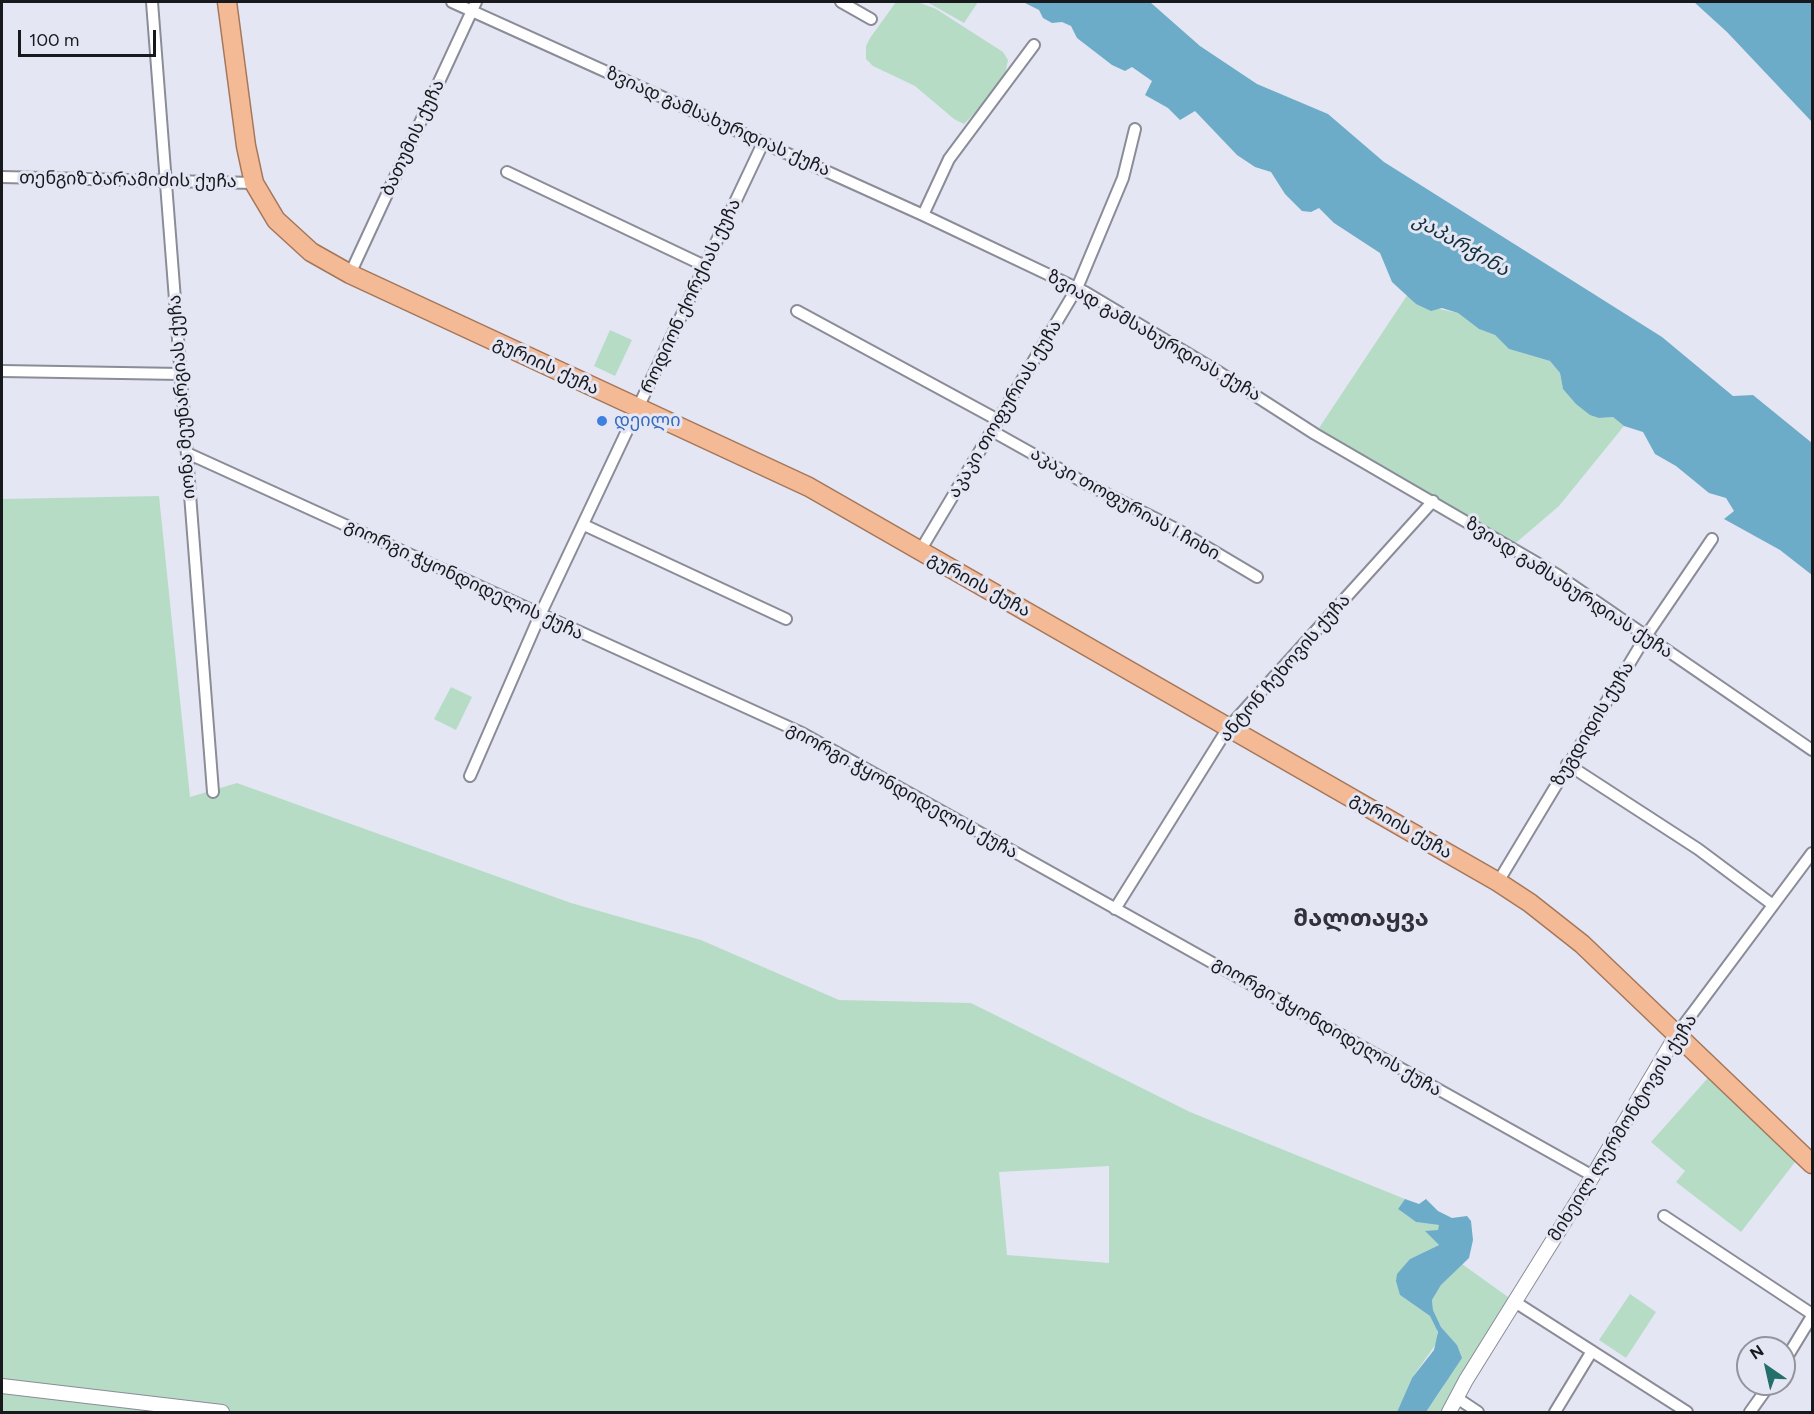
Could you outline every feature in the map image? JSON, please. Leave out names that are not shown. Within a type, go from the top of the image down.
[{"type":"highway","name":"გურიის ქუჩა","points":[[226,2],[246,146],[254,183],[276,220],[311,252],[350,274],[809,487],[1498,882],[1530,903],[1582,944],[1812,1164]]},
{"type":"street","name":"იონა მეუნარგიას ქუჩა","points":[[152,2],[213,792]]},
{"type":"street","name":"ზვიად გამსახურდიას ქუჩა","points":[[452,2],[473,6],[1077,288],[1191,354],[1315,434],[1556,574],[1812,750]]},
{"type":"street","points":[[842,2],[871,19]]},
{"type":"street","name":"ბათუმის ქუჩა","points":[[350,274],[473,6]]},
{"type":"street","points":[[923,215],[949,159],[1035,45]]},
{"type":"street","name":"აკაკი თოფურიას ქუჩა","points":[[920,552],[1077,288],[1123,178],[1135,129]]},
{"type":"street","name":"როდიონ ქორქიას ქუჩა","points":[[470,776],[540,615],[763,143]]},
{"type":"street","points":[[507,172],[705,266]]},
{"type":"street","name":"თენგიზ ბარამიძის ქუჩა","points":[[2,177],[254,183]]},
{"type":"street","points":[[797,311],[998,420]]},
{"type":"street","points":[[2,371],[181,374]]},
{"type":"street","name":"აკაკი თოფურიას I ჩიხი","points":[[992,431],[1083,482],[1178,530],[1257,577]]},
{"type":"street","name":"გიორგი ჭყონდიდელის ქუჩა","points":[[187,453],[802,733],[1593,1176]]},
{"type":"street","name":"ანტონ ჩეხოვის ქუჩა","points":[[1115,909],[1228,728],[1433,501]]},
{"type":"street","points":[[584,525],[786,619]]},
{"type":"street","name":"ზუგდიდის ქუჩა","points":[[1498,882],[1646,636],[1712,539]]},
{"type":"street","points":[[1568,764],[1698,849],[1773,905]]},
{"type":"street","name":"მიხეილ ლერმონტოვის ქუჩა","points":[[1449,1413],[1677,1034],[1812,853]]},
{"type":"street","points":[[1664,1216],[1812,1315],[1796,1342]]},
{"type":"street","points":[[1515,1302],[1683,1411]]},
{"type":"street","points":[[1555,1413],[1592,1352]]},
{"type":"street","points":[[2,1386],[222,1413]]},
{"type":"street","points":[[1750,1413],[1762,1396]]},
{"type":"street","points":[[1456,1398],[1478,1413]]},
{"type":"green space","points":[[896,2],[918,2],[936,9],[1003,52],[1008,60],[1005,74],[993,94],[964,124],[954,119],[915,86],[873,66],[866,59],[866,46],[870,38]]},
{"type":"green space","points":[[927,2],[978,2],[964,23]]},
{"type":"green space","points":[[1408,294],[1416,304],[1458,313],[1479,329],[1495,335],[1509,349],[1550,361],[1560,373],[1563,389],[1599,418],[1613,417],[1624,426],[1559,506],[1511,547],[1315,434]]},
{"type":"green space","points":[[610,330],[632,340],[615,376],[594,366]]},
{"type":"green space","points":[[159,496],[190,797],[237,783],[571,903],[701,940],[839,1000],[971,1003],[1190,1112],[1405,1199],[1398,1209],[1416,1222],[1440,1225],[1438,1231],[1426,1232],[1439,1245],[1410,1259],[1400,1295],[1430,1316],[1437,1328],[1438,1341],[1412,1378],[1397,1412],[2,1412],[2,499]],"holes":[[[1109,1166],[1109,1263],[1007,1255],[999,1172]]]},
{"type":"green space","points":[[451,687],[472,697],[456,730],[434,719]]},
{"type":"green space","points":[[1715,1070],[1802,1153],[1741,1232],[1676,1182],[1685,1171],[1651,1142]]},
{"type":"green space","points":[[1462,1264],[1515,1302],[1449,1412],[1426,1412],[1443,1387],[1457,1345],[1441,1327],[1433,1310],[1432,1300],[1441,1285]]},
{"type":"green space","points":[[1630,1294],[1656,1312],[1626,1358],[1599,1340]]},
{"type":"water","name":"კაპარჭინა","points":[[1023,2],[1150,2],[1200,46],[1257,84],[1328,114],[1384,162],[1662,337],[1733,396],[1753,395],[1812,443],[1812,575],[1780,550],[1724,519],[1734,511],[1726,498],[1709,493],[1676,466],[1655,454],[1643,432],[1624,426],[1613,417],[1599,418],[1590,415],[1576,404],[1563,389],[1560,373],[1550,361],[1509,349],[1495,335],[1479,329],[1458,313],[1442,308],[1431,311],[1416,304],[1392,282],[1380,253],[1334,223],[1319,208],[1311,212],[1302,211],[1285,194],[1271,172],[1255,167],[1237,155],[1195,111],[1180,120],[1168,108],[1145,95],[1152,81],[1132,67],[1125,71],[1112,65],[1077,38],[1071,26],[1062,22],[1052,23],[1043,18],[1039,10]]},
{"type":"water","points":[[1694,2],[1812,2],[1812,122],[1727,32]]},
{"type":"water","points":[[1405,1199],[1419,1204],[1426,1199],[1438,1211],[1452,1218],[1467,1216],[1471,1221],[1473,1240],[1469,1258],[1441,1285],[1432,1300],[1433,1310],[1441,1327],[1457,1345],[1462,1358],[1426,1412],[1397,1412],[1412,1378],[1434,1350],[1438,1332],[1430,1316],[1400,1295],[1396,1281],[1397,1274],[1410,1259],[1439,1245],[1425,1231],[1438,1230],[1439,1225],[1416,1222],[1398,1209]]},
{"type":"place","name":"დეილი","points":[[602,421]]},
{"type":"district","name":"მალთაყვა","points":[[1361,919]]}]
